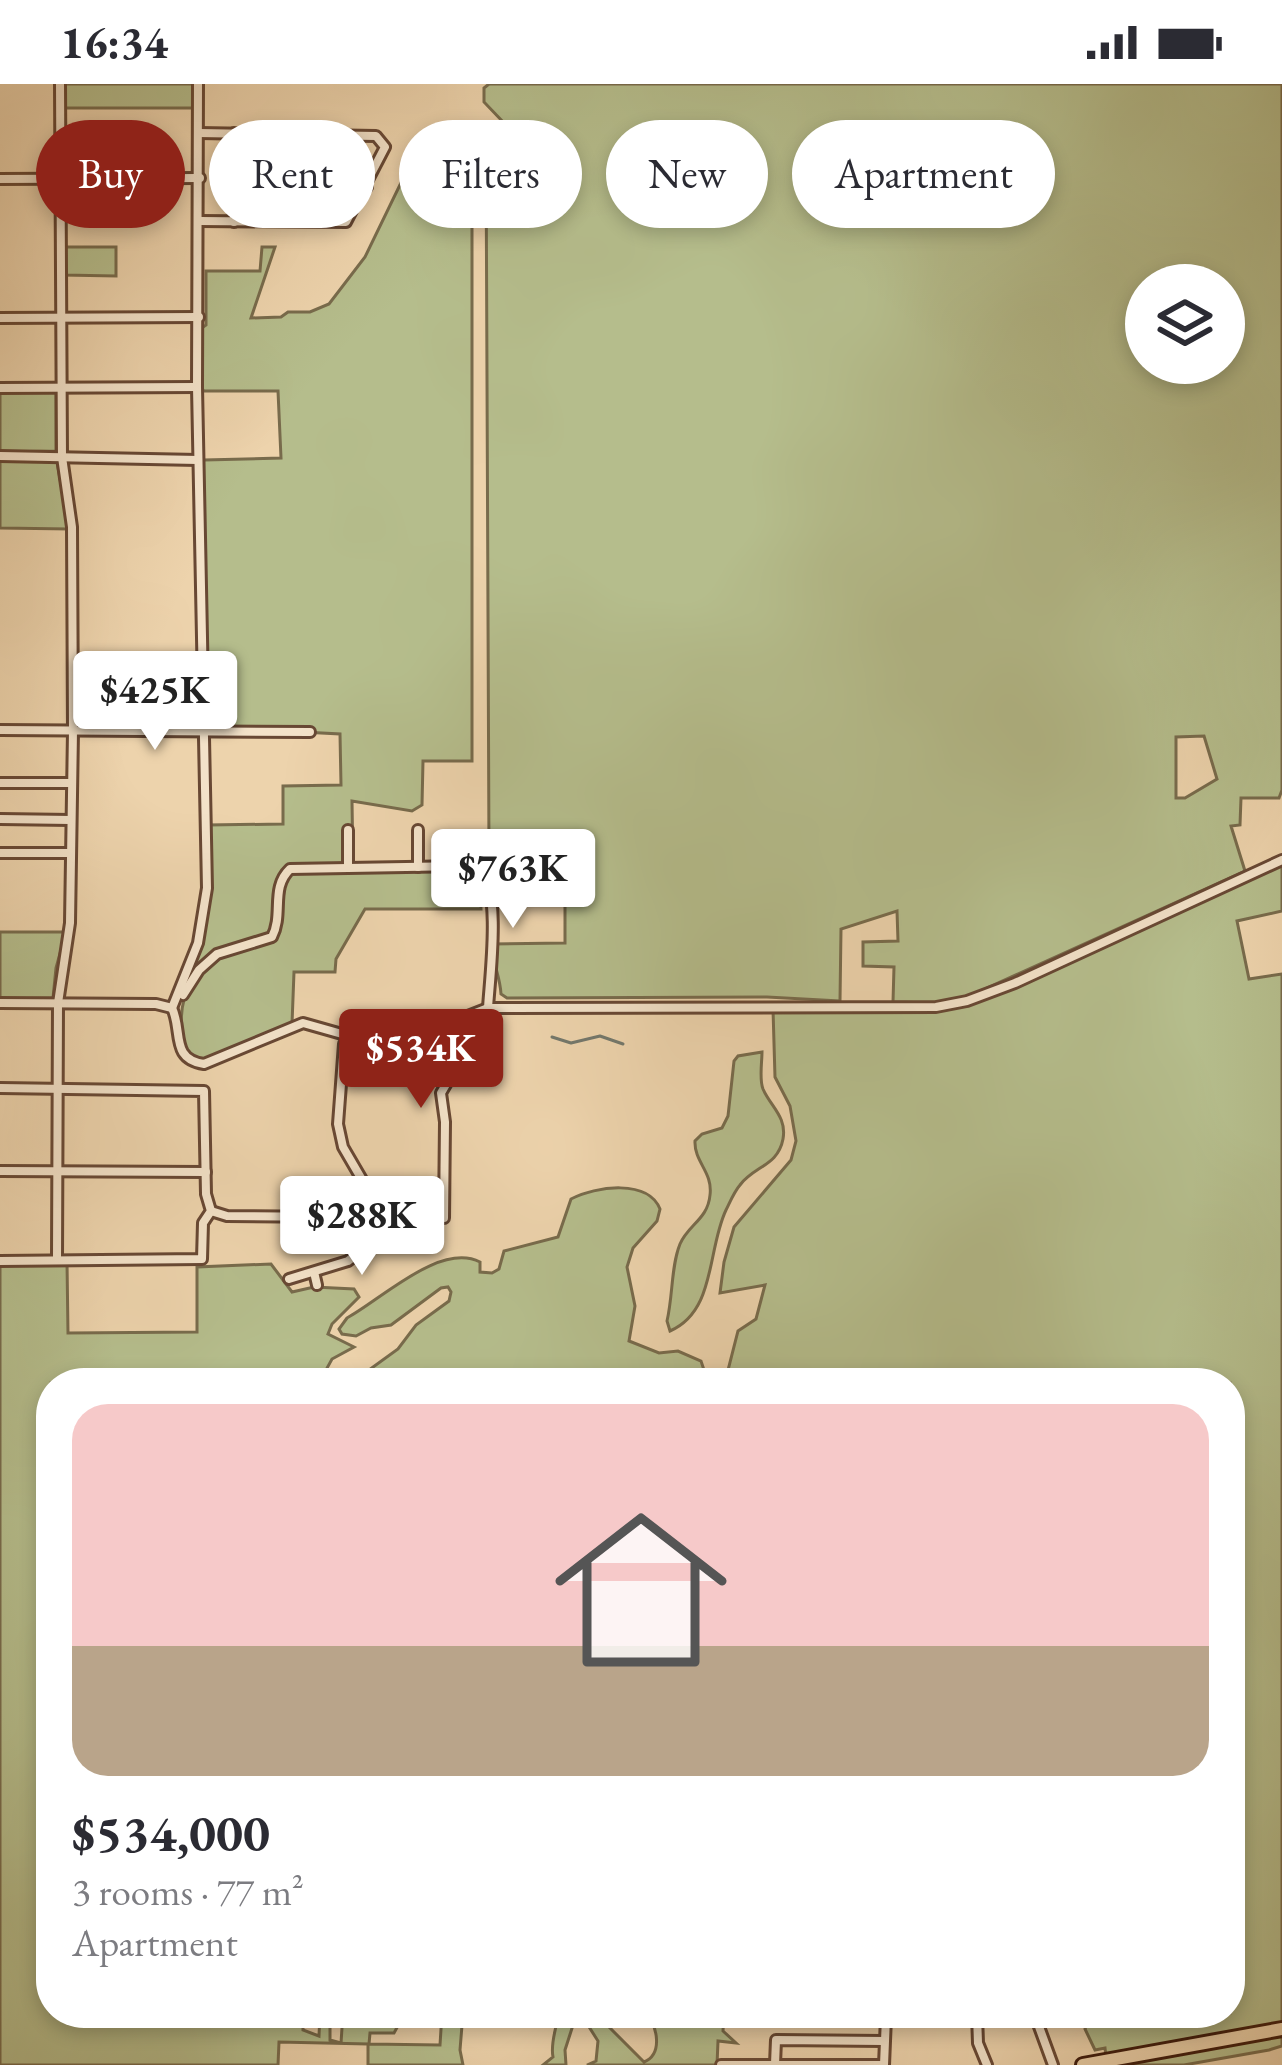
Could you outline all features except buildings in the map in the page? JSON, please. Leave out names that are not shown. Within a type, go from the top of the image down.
[{"type":"main road","points":[[1082,2065],[1282,2029]]},
{"type":"street","points":[[60,84],[60,120]]},
{"type":"street","points":[[198,84],[197,387],[206,909],[196,951],[174,1004],[182,1052],[200,1064],[216,1062],[303,1023],[349,1036],[393,1040],[488,1008],[936,1007],[1015,983],[1282,860]]},
{"type":"street","points":[[200,133],[209,133]]},
{"type":"street","points":[[375,136],[384,141],[385,152],[375,172]]},
{"type":"street","points":[[0,179],[36,178]]},
{"type":"street","points":[[185,178],[200,178]]},
{"type":"street","points":[[200,221],[209,221]]},
{"type":"street","points":[[57,1259],[58,1003],[70,923],[73,730],[71,527],[62,457],[60,228]]},
{"type":"street","points":[[0,318],[199,317]]},
{"type":"street","points":[[0,388],[197,387]]},
{"type":"street","points":[[0,456],[198,460]]},
{"type":"street","points":[[0,730],[310,732]]},
{"type":"street","points":[[0,783],[72,783]]},
{"type":"street","points":[[0,819],[71,820]]},
{"type":"street","points":[[348,830],[348,867]]},
{"type":"street","points":[[418,830],[418,867]]},
{"type":"street","points":[[0,853],[71,854]]},
{"type":"street","points":[[174,1004],[212,958],[272,937],[278,925],[278,886],[285,873],[304,866],[418,867],[484,870],[491,927],[488,1008]]},
{"type":"street","points":[[0,1003],[174,1004]]},
{"type":"street","points":[[289,1280],[356,1256],[365,1242],[368,1190],[340,1135],[344,1043]]},
{"type":"street","points":[[211,1211],[227,1216],[444,1218],[441,1093],[467,1069],[485,1067]]},
{"type":"street","points":[[0,1088],[204,1091],[211,1211],[203,1223],[202,1259],[0,1261]]},
{"type":"street","points":[[0,1172],[206,1172]]},
{"type":"street","points":[[314,1272],[317,1285]]},
{"type":"street","points":[[721,2065],[884,2065],[885,2028]]},
{"type":"street","points":[[978,2028],[988,2065]]},
{"type":"street","points":[[1039,2028],[1053,2065]]},
{"type":"street","points":[[776,2064],[776,2040],[884,2041]]},
{"type":"green space","points":[[61,84],[194,84],[194,108],[61,108]]},
{"type":"green space","points":[[489,84],[1282,84],[1282,790],[1279,798],[1241,798],[1240,825],[1231,826],[1245,871],[967,997],[936,1003],[893,1002],[894,967],[863,966],[863,942],[898,941],[897,911],[841,929],[840,1001],[507,998],[501,994],[492,944],[565,943],[565,853],[489,853],[486,228],[582,228],[582,120],[501,120],[484,102],[484,88]],"holes":[[[1204,736],[1217,779],[1185,798],[1176,798],[1176,737]]]},
{"type":"green space","points":[[399,187],[399,228],[472,228],[472,761],[423,761],[422,805],[412,811],[352,801],[353,866],[304,864],[284,871],[271,934],[260,942],[217,952],[179,995],[205,912],[208,825],[283,824],[283,786],[341,785],[340,734],[207,727],[200,464],[204,460],[281,458],[278,391],[204,391],[200,387],[199,330],[206,325],[206,271],[260,271],[262,247],[275,247],[251,318],[281,317],[329,304],[365,257]]},
{"type":"green space","points":[[63,247],[116,247],[116,276],[63,275]]},
{"type":"green space","points":[[0,392],[56,392],[56,451],[0,452]]},
{"type":"green space","points":[[0,460],[57,462],[69,529],[0,528]]},
{"type":"green space","points":[[1282,864],[1282,911],[1237,921],[1249,979],[1282,974],[1282,2024],[1106,2057],[1105,2048],[1095,2050],[1085,2029],[1245,2028],[1245,1368],[729,1368],[738,1331],[756,1319],[765,1285],[720,1293],[734,1227],[791,1160],[796,1141],[790,1106],[775,1077],[773,1009],[950,1008],[996,995]]},
{"type":"green space","points":[[480,871],[481,909],[365,909],[336,959],[335,972],[294,972],[292,1024],[203,1063],[187,1057],[182,1013],[189,985],[222,954],[270,942],[289,872]]},
{"type":"green space","points":[[0,932],[66,932],[53,998],[0,999]]},
{"type":"green space","points":[[473,1014],[471,1057],[405,1053],[405,1040],[422,1038]]},
{"type":"green space","points":[[762,1052],[762,1085],[783,1124],[783,1139],[771,1160],[736,1191],[720,1226],[703,1294],[685,1322],[670,1331],[667,1321],[677,1253],[706,1210],[710,1195],[695,1141],[722,1128],[728,1116],[734,1061]]},
{"type":"green space","points":[[633,1189],[654,1199],[660,1209],[657,1221],[633,1248],[627,1267],[635,1306],[629,1341],[701,1361],[703,1368],[372,1368],[449,1301],[448,1287],[391,1325],[356,1336],[339,1329],[347,1318],[430,1266],[464,1258],[480,1262],[480,1272],[492,1273],[499,1269],[504,1251],[558,1237],[571,1199],[594,1191]]},
{"type":"green space","points":[[67,1262],[68,1333],[197,1332],[197,1267],[271,1264],[292,1292],[314,1287],[354,1289],[359,1297],[328,1334],[354,1347],[332,1359],[327,1368],[36,1368],[36,2028],[303,2028],[319,2036],[319,2028],[330,2028],[330,2040],[341,2043],[342,2028],[397,2028],[394,2033],[370,2033],[369,2044],[440,2045],[441,2028],[462,2028],[463,2065],[368,2065],[368,2044],[279,2042],[278,2065],[0,2065],[0,1264]]},
{"type":"green space","points":[[555,2028],[572,2028],[566,2065],[543,2065],[553,2057]]},
{"type":"green space","points":[[590,2028],[610,2028],[644,2062],[654,2053],[654,2028],[723,2028],[736,2043],[718,2041],[717,2065],[587,2065],[596,2061],[598,2041]]},
{"type":"green space","points":[[1282,2033],[1282,2046],[1269,2050],[1184,2065],[1116,2065]]},
{"type":"waterway","points":[[552,1037],[571,1043],[600,1036],[623,1044]]}]
